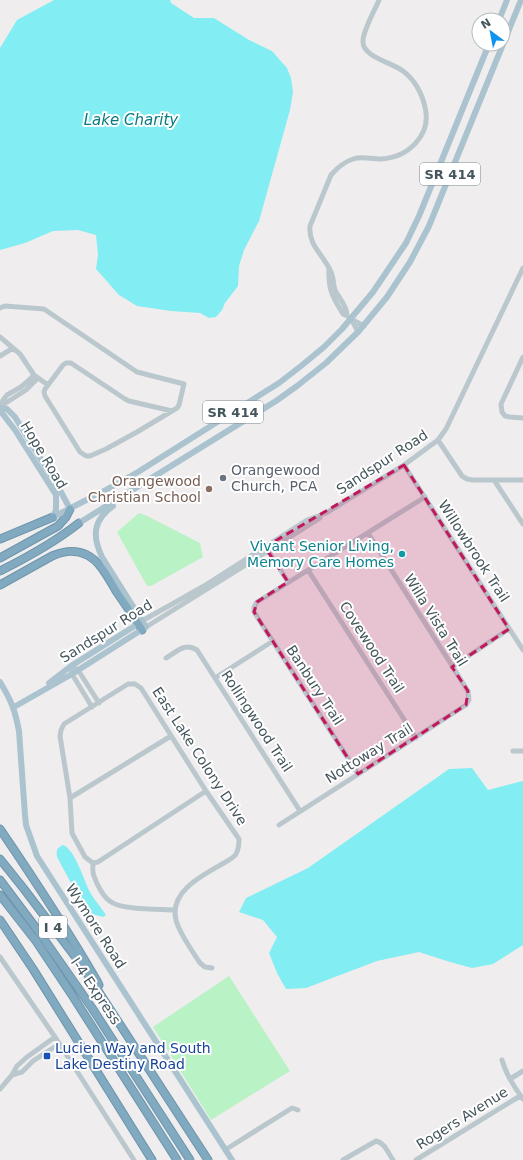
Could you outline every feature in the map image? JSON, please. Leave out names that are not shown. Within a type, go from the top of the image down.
[{"type":"highway","points":[[0,558],[58,526],[66,517],[70,509]]},
{"type":"highway","name":"SR 414","points":[[0,539],[53,517]]},
{"type":"highway","points":[[0,571],[39,551],[68,532],[79,522]]},
{"type":"highway","name":"SR 414","points":[[0,567],[79,522]]},
{"type":"highway","points":[[0,585],[52,556],[69,551],[75,551],[89,556],[95,561],[142,625]]},
{"type":"highway","points":[[0,829],[29,871],[94,975],[103,999]]},
{"type":"highway","points":[[0,838],[29,871]]},
{"type":"highway","name":"I 4","points":[[0,859],[80,963],[208,1160]]},
{"type":"highway","name":"I-4 Express","points":[[0,880],[84,996],[190,1160]]},
{"type":"highway","name":"I-4 Express","points":[[0,895],[36,941],[177,1160]]},
{"type":"highway","points":[[0,921],[10,933],[33,969],[152,1160]]},
{"type":"main road","points":[[502,12],[507,0]]},
{"type":"main road","name":"SR 414","points":[[364,326],[387,297],[406,268],[429,226],[521,2]]},
{"type":"main road","name":"SR 414","points":[[53,517],[138,472],[279,382],[319,351],[377,286],[406,243],[419,216],[486,52]]},
{"type":"main road","points":[[358,332],[364,326]]},
{"type":"main road","name":"SR 414","points":[[79,522],[292,390],[326,363],[358,332]]},
{"type":"main road","name":"Hope Road","points":[[53,517],[56,510],[56,495],[15,430],[2,413],[1,407],[7,409],[15,417],[70,509]]},
{"type":"main road","points":[[142,625],[102,557],[96,540],[96,531],[98,523],[108,510],[151,478]]},
{"type":"main road","name":"Sandspur Road","points":[[33,695],[71,666],[142,625]]},
{"type":"main road","name":"Sandspur Road","points":[[14,707],[72,674],[142,625]]},
{"type":"main road","name":"Wymore Road","points":[[0,682],[14,707],[19,731],[26,825],[37,856],[232,1160]]},
{"type":"street","points":[[364,326],[343,314],[334,300],[328,280],[329,267],[311,240],[309,234],[310,226],[331,175],[336,169],[353,159],[363,157],[380,159],[403,154],[411,149],[420,138],[425,126],[427,114],[424,99],[416,85],[404,71],[370,54],[364,49],[362,42],[364,33],[379,0]]},
{"type":"street","name":"Sandspur Road","points":[[142,625],[204,586],[311,524],[326,512],[404,465],[438,440],[446,429],[523,269]]},
{"type":"street","points":[[0,308],[4,306],[44,309],[137,372],[184,384],[179,405],[172,411],[125,440],[90,456],[86,456],[80,452],[45,396],[44,392],[66,363],[71,363],[129,401],[172,411]]},
{"type":"street","points":[[349,317],[358,332]]},
{"type":"street","points":[[0,337],[20,354],[36,376],[48,385]]},
{"type":"street","points":[[0,356],[13,348]]},
{"type":"street","points":[[523,357],[501,404],[501,409],[505,416],[523,418]]},
{"type":"street","points":[[1,407],[26,390],[36,376]]},
{"type":"street","points":[[438,440],[462,476],[467,479],[523,480]]},
{"type":"street","name":"Willowbrook Trail","points":[[404,465],[523,650]]},
{"type":"street","points":[[494,480],[523,524]]},
{"type":"street","points":[[267,549],[288,582],[425,497]]},
{"type":"street","name":"Willa Vista Trail","points":[[368,533],[468,691],[469,700]]},
{"type":"street","name":"Sandspur Road","points":[[142,625],[206,590],[267,549]]},
{"type":"street","name":"Covewood Trail","points":[[308,570],[416,738]]},
{"type":"street","name":"Banbury Trail","points":[[288,582],[257,602],[254,612],[358,774]]},
{"type":"street","points":[[452,667],[509,629]]},
{"type":"street","points":[[215,678],[272,641]]},
{"type":"street","name":"Rollingwood Trail","points":[[166,658],[184,647],[191,646],[197,650],[300,811]]},
{"type":"street","points":[[71,666],[78,670],[99,703]]},
{"type":"street","points":[[71,666],[72,674],[92,707]]},
{"type":"street","points":[[80,687],[86,683]]},
{"type":"street","name":"East Lake Colony Drive","points":[[93,863],[85,857],[72,833],[70,798],[60,736],[61,730],[64,724],[128,684],[135,684],[141,688],[206,791],[239,839],[239,847],[235,855],[194,881],[184,890],[178,900],[175,910]]},
{"type":"street","name":"Nottoway Trail","points":[[279,825],[416,738],[466,705],[469,700]]},
{"type":"street","points":[[70,798],[171,736]]},
{"type":"street","points":[[513,751],[523,751]]},
{"type":"street","points":[[206,791],[98,862],[93,863],[93,875],[100,889],[113,904],[124,907],[175,910],[176,921],[179,929],[200,963],[206,967],[212,968]]},
{"type":"street","points":[[0,957],[55,1037],[134,1160]]},
{"type":"street","points":[[0,1089],[12,1075],[17,1066],[55,1037]]},
{"type":"street","points":[[12,1075],[22,1072],[33,1061],[59,1044]]},
{"type":"street","points":[[502,1060],[510,1079],[522,1098]]},
{"type":"street","points":[[510,1079],[523,1071]]},
{"type":"street","name":"Rogers Avenue","points":[[416,1160],[522,1098]]},
{"type":"street","points":[[225,1150],[292,1108],[298,1110]]},
{"type":"street","points":[[343,1160],[376,1141],[380,1142],[384,1146],[393,1160]]},
{"type":"highlighted area","points":[[404,465],[509,629],[452,667],[468,691],[466,705],[358,774],[254,612],[257,602],[288,582],[265,547]]},
{"type":"green space","points":[[139,513],[200,543],[203,557],[151,586],[147,586],[117,532]]},
{"type":"green space","points":[[229,976],[290,1071],[211,1120],[153,1027]]},
{"type":"water","name":"Lake Charity","points":[[54,0],[170,0],[171,3],[194,18],[214,18],[249,40],[272,51],[287,68],[291,78],[293,92],[290,110],[259,221],[244,250],[239,266],[238,286],[216,317],[209,318],[200,313],[171,311],[137,306],[119,295],[96,269],[98,255],[96,235],[78,230],[53,231],[25,243],[0,250],[0,48],[17,20]]},
{"type":"water","points":[[472,768],[488,790],[523,781],[523,945],[493,964],[472,968],[419,952],[377,961],[306,988],[286,989],[277,973],[269,953],[277,937],[263,920],[239,912],[246,898],[308,868],[449,769]]},
{"type":"water","points":[[63,845],[71,852],[79,866],[93,898],[106,915],[103,917],[92,914],[77,894],[57,857],[57,850]]},
{"type":"place","name":"Orangewood Church, PCA","points":[[223,478]]},
{"type":"place","name":"Orangewood Christian School","points":[[209,489]]},
{"type":"place","name":"Vivant Senior Living, Memory Care Homes","points":[[402,554]]},
{"type":"place","name":"Lucien Way and South Lake Destiny Road","points":[[47,1056]]}]
